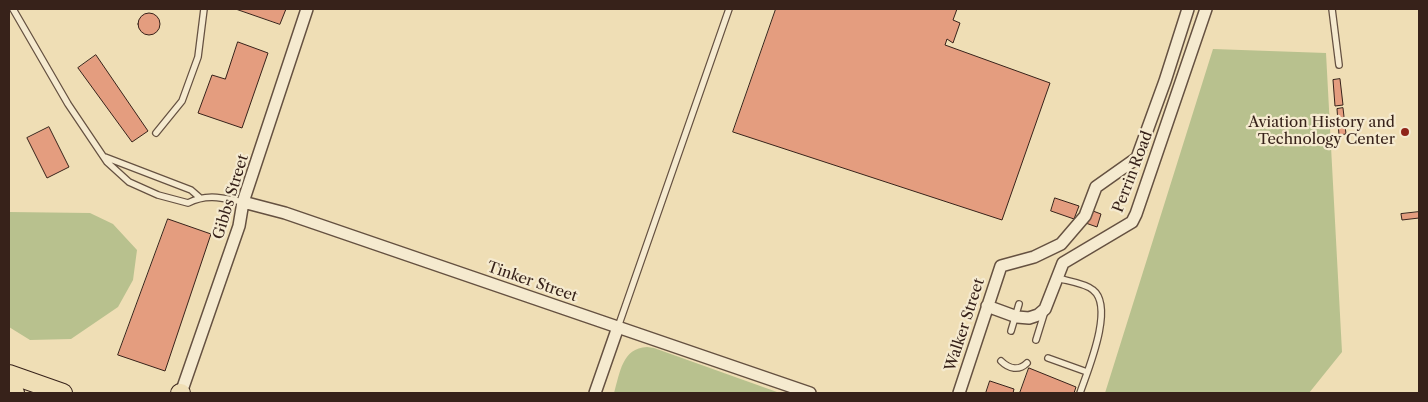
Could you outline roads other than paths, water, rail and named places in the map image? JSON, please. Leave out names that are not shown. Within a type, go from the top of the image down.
[{"type":"main road","points":[[9,374],[63,393]]},
{"type":"main road","points":[[9,391],[14,393]]},
{"type":"street","name":"Gibbs Street","points":[[181,393],[239,226],[244,202],[307,9]]},
{"type":"street","name":"Walker Street","points":[[959,393],[1001,266],[1034,257],[1061,244],[1085,216],[1096,187],[1137,158],[1165,81],[1188,9]]},
{"type":"street","name":"Perrin Road","points":[[1045,309],[1060,268],[1068,260],[1125,228],[1136,214],[1206,9]]},
{"type":"street","name":"Tinker Street","points":[[244,202],[295,217],[810,393]]},
{"type":"street","points":[[987,306],[1014,316],[1029,318],[1045,309]]},
{"type":"street","points":[[595,393],[618,327]]},
{"type":"lane","points":[[13,9],[68,104],[104,157],[129,182],[151,192],[188,203],[199,197],[214,196],[244,202]]},
{"type":"lane","points":[[156,133],[182,101],[198,57],[204,9]]},
{"type":"lane","points":[[618,327],[728,9]]},
{"type":"lane","points":[[1332,9],[1339,65]]},
{"type":"lane","points":[[104,157],[192,190],[199,197]]},
{"type":"lane","points":[[1056,278],[1092,288],[1097,294],[1102,320],[1080,393]]},
{"type":"lane","points":[[1011,331],[1018,304]]},
{"type":"lane","points":[[1036,340],[1045,309]]},
{"type":"lane","points":[[1048,358],[1087,372]]},
{"type":"lane","points":[[1001,361],[1006,366],[1016,368],[1027,363]]},
{"type":"place","name":"Aviation History and Technology Center","points":[[1405,132]]}]
